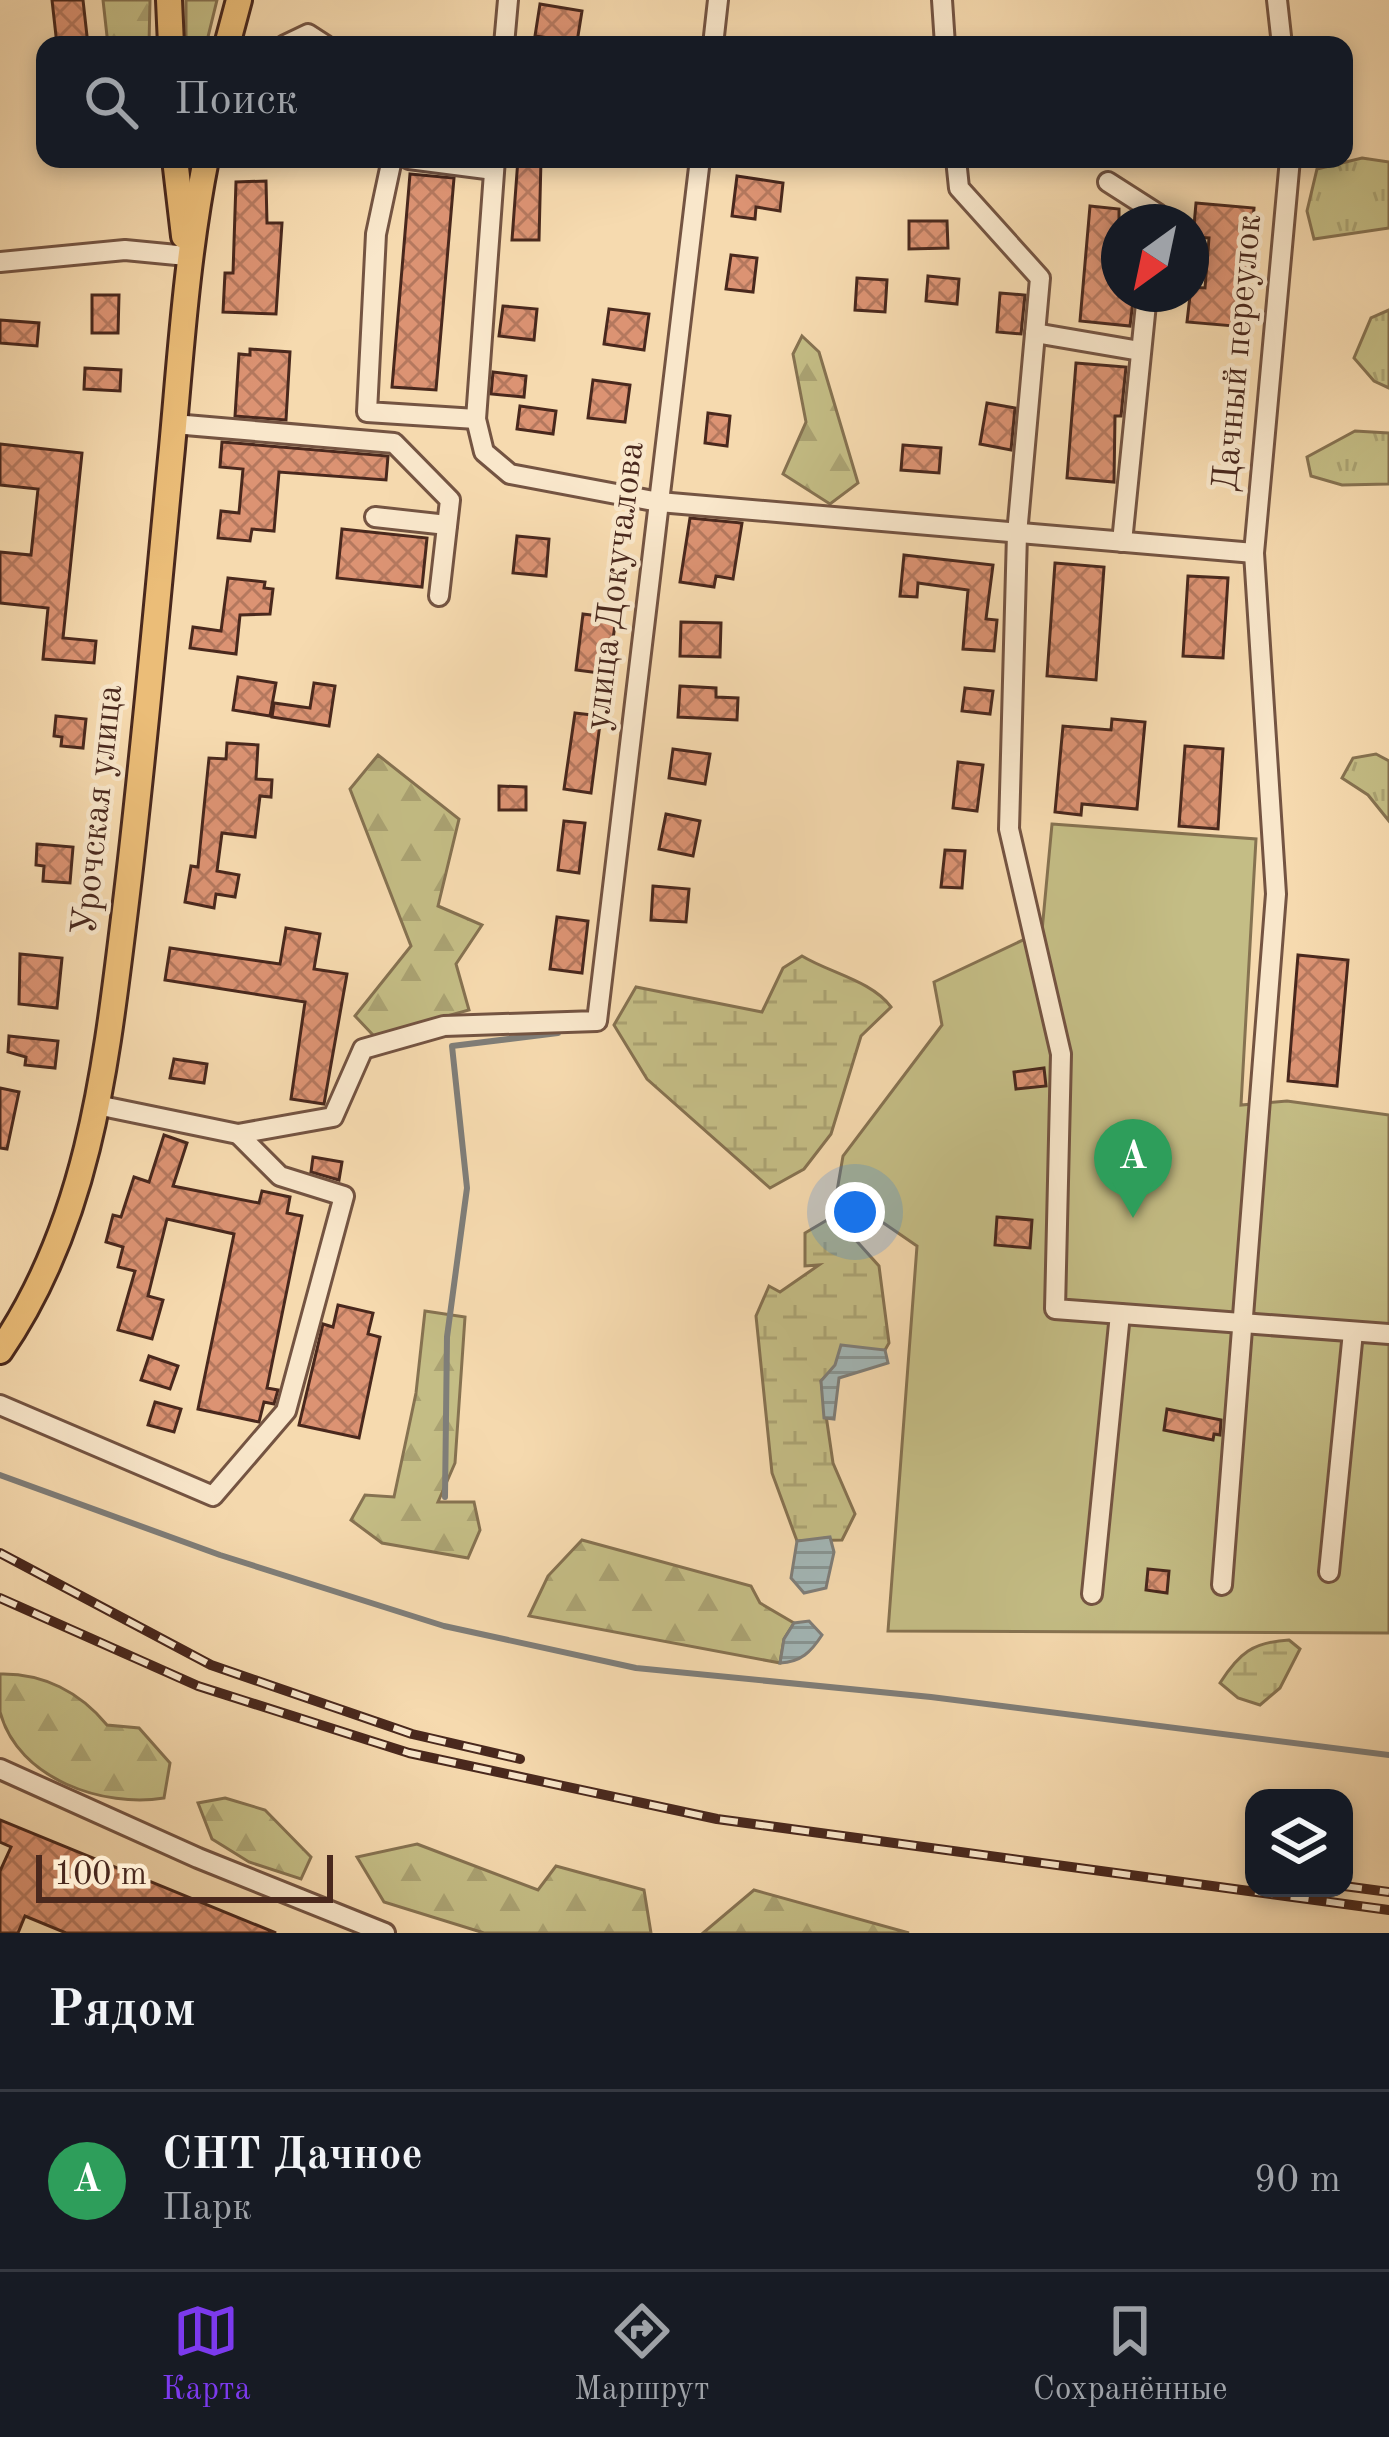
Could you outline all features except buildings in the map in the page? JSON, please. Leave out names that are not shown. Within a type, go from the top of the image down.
[{"type":"main road","points":[[169,0],[171,36]]},
{"type":"main road","points":[[228,36],[238,0]]},
{"type":"main road","name":"Урочская улица","points":[[176,168],[187,256]]},
{"type":"main road","name":"Урочская улица","points":[[0,1351],[37,1296],[71,1215],[98,1106],[139,795],[187,256],[204,168]]},
{"type":"street","points":[[505,36],[508,0]]},
{"type":"street","points":[[713,36],[718,0]]},
{"type":"street","points":[[941,0],[944,36]]},
{"type":"street","points":[[1277,0],[1281,36]]},
{"type":"street","points":[[390,168],[376,234],[368,412],[476,419]]},
{"type":"street","points":[[495,168],[476,419],[484,452],[510,474],[659,502],[1254,554]]},
{"type":"street","name":"улица Докучалова","points":[[238,1133],[334,1117],[363,1049],[444,1026],[597,1021],[699,168]]},
{"type":"street","points":[[957,168],[959,188],[1040,278],[1017,534],[1010,829],[1061,1054],[1055,1309],[1389,1334]]},
{"type":"street","name":"Дачный переулок","points":[[1222,1585],[1276,894],[1254,554],[1289,168]]},
{"type":"street","points":[[1108,182],[1142,204]]},
{"type":"street","points":[[0,262],[125,250],[187,256]]},
{"type":"street","points":[[1123,542],[1145,312]]},
{"type":"street","points":[[1035,333],[1140,351]]},
{"type":"street","points":[[174,424],[394,443],[450,500],[440,596]]},
{"type":"street","points":[[375,517],[446,525]]},
{"type":"street","points":[[0,1405],[213,1496],[286,1411],[344,1196],[280,1176],[238,1133],[98,1106]]},
{"type":"street","points":[[1092,1594],[1120,1314]]},
{"type":"street","points":[[1329,1572],[1353,1331]]},
{"type":"street","points":[[0,1769],[339,1924],[385,1933]]},
{"type":"green space","points":[[103,0],[150,0],[149,36],[107,36]]},
{"type":"green space","points":[[186,0],[217,0],[208,36],[186,36]]},
{"type":"green space","points":[[1353,160],[1389,162],[1389,228],[1314,239],[1307,211],[1317,169],[1353,168]]},
{"type":"green space","points":[[1389,310],[1389,388],[1374,381],[1354,358],[1371,318]]},
{"type":"green space","points":[[802,336],[819,352],[858,483],[830,504],[783,474],[806,422],[793,354]]},
{"type":"green space","points":[[1355,431],[1389,433],[1389,484],[1342,485],[1311,476],[1307,457]]},
{"type":"green space","points":[[1376,754],[1389,761],[1389,821],[1368,795],[1342,778],[1353,758]]},
{"type":"green space","points":[[378,755],[459,819],[438,906],[482,925],[456,964],[469,1010],[374,1036],[355,1016],[411,946],[350,789]]},
{"type":"green space","points":[[1052,824],[1256,839],[1241,1105],[1287,1101],[1389,1115],[1389,1633],[888,1631],[917,1246],[837,1191],[843,1156],[942,1025],[934,982],[1042,931]]},
{"type":"green space","points":[[802,956],[862,984],[891,1007],[861,1036],[831,1134],[804,1169],[770,1188],[647,1079],[614,1025],[636,987],[762,1012],[783,968]]},
{"type":"green space","points":[[834,1216],[879,1266],[889,1343],[885,1350],[849,1358],[821,1381],[833,1463],[855,1514],[842,1540],[797,1541],[772,1473],[756,1316],[769,1286],[780,1292],[819,1265],[805,1266],[805,1233]]},
{"type":"green space","points":[[425,1311],[465,1317],[455,1463],[438,1502],[474,1502],[480,1530],[468,1558],[382,1543],[351,1520],[365,1495],[394,1497],[416,1393]]},
{"type":"green space","points":[[582,1540],[751,1586],[760,1603],[794,1623],[784,1639],[780,1663],[529,1616],[548,1576]]},
{"type":"green space","points":[[1289,1640],[1300,1649],[1280,1688],[1260,1705],[1238,1698],[1220,1683],[1248,1651]]},
{"type":"green space","points":[[0,1674],[46,1681],[73,1694],[107,1725],[139,1728],[170,1763],[164,1798],[91,1793],[44,1772],[10,1736],[0,1712]]},
{"type":"green space","points":[[225,1798],[265,1810],[311,1857],[301,1879],[249,1862],[212,1839],[198,1803]]},
{"type":"green space","points":[[417,1844],[538,1890],[556,1866],[644,1890],[651,1933],[484,1933],[384,1902],[357,1857]]},
{"type":"green space","points":[[754,1890],[909,1933],[703,1933]]},
{"type":"shaded area","points":[[841,1345],[885,1350],[888,1363],[839,1378],[834,1419],[824,1418],[821,1381],[835,1365]]},
{"type":"shaded area","points":[[830,1537],[834,1552],[826,1588],[804,1593],[791,1578],[797,1541]]},
{"type":"shaded area","points":[[809,1621],[822,1635],[818,1641],[800,1658],[780,1663],[784,1639],[794,1623]]},
{"type":"waterway","points":[[445,1497],[447,1337],[467,1188],[452,1046],[558,1033]]},
{"type":"waterway","points":[[0,1475],[220,1555],[444,1626],[636,1668],[931,1697],[1389,1755]]},
{"type":"railway","points":[[0,1553],[211,1665],[412,1734],[520,1759]]},
{"type":"railway","points":[[0,1598],[198,1686],[409,1753],[717,1819],[1389,1910]]},
{"type":"railway","points":[[1353,1887],[1389,1892]]},
{"type":"place","name":"СНТ Дачное","points":[[1133,1218]]}]
